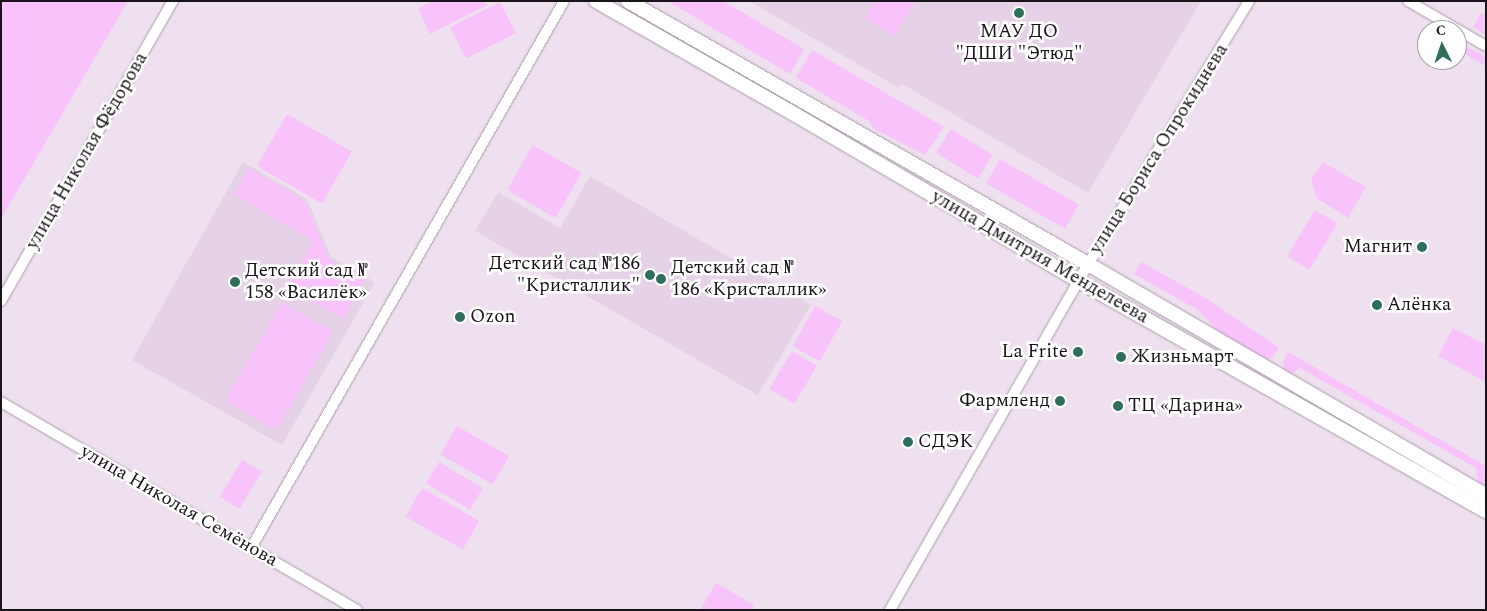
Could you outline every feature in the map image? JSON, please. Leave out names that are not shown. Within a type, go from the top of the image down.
[{"type":"street","name":"улица Николая Фёдорова","points":[[1,300],[173,1]]},
{"type":"street","points":[[251,548],[564,1]]},
{"type":"street","name":"улица Дмитрия Менделеева","points":[[596,1],[796,114],[1079,281],[1486,511]]},
{"type":"street","name":"улица Дмитрия Менделеева","points":[[628,1],[1088,264],[1486,496]]},
{"type":"street","name":"улица Бориса Опрокиднева","points":[[890,610],[1088,264],[1249,1]]},
{"type":"street","points":[[1408,1],[1486,46]]},
{"type":"street","name":"улица Николая Семёнова","points":[[1,402],[357,610]]},
{"type":"shaded area","points":[[1,1],[128,1],[1,219]]},
{"type":"shaded area","points":[[432,1],[482,1],[488,5],[430,34],[418,8]]},
{"type":"shaded area","points":[[668,1],[723,1],[804,49],[790,74]]},
{"type":"shaded area","points":[[749,1],[1201,1],[1088,193],[902,84],[899,88]]},
{"type":"shaded area","points":[[875,1],[915,1],[894,36],[865,18]]},
{"type":"shaded area","points":[[500,2],[516,33],[466,59],[450,27]]},
{"type":"shaded area","points":[[1481,13],[1486,16],[1486,35],[1473,27]]},
{"type":"shaded area","points":[[1467,47],[1486,57],[1486,66],[1467,55]]},
{"type":"shaded area","points":[[812,50],[944,127],[925,155],[874,129],[869,121],[796,78]]},
{"type":"shaded area","points":[[287,114],[352,152],[322,203],[257,166]]},
{"type":"shaded area","points":[[951,129],[993,155],[978,179],[936,153]]},
{"type":"shaded area","points":[[533,145],[581,173],[555,218],[507,190]]},
{"type":"shaded area","points":[[1000,159],[1079,204],[1065,229],[986,183]]},
{"type":"shaded area","points":[[243,162],[307,199],[331,257],[375,282],[282,445],[132,360]]},
{"type":"shaded area","points":[[1323,162],[1366,187],[1348,218],[1317,198],[1311,180]]},
{"type":"shaded area","points":[[249,168],[305,201],[329,259],[365,279],[343,319],[288,288],[313,241],[234,194]]},
{"type":"shaded area","name":"Детский сад № 186 «Кристаллик»","points":[[590,176],[811,305],[758,395],[475,231],[498,192],[560,228]]},
{"type":"shaded area","points":[[1315,210],[1337,223],[1309,270],[1287,256]]},
{"type":"shaded area","points":[[1141,262],[1209,300],[1279,348],[1272,358],[1263,359],[1217,330],[1198,310],[1134,274]]},
{"type":"shaded area","points":[[282,302],[333,332],[276,430],[225,401]]},
{"type":"shaded area","points":[[815,306],[842,321],[820,361],[793,346]]},
{"type":"shaded area","points":[[1453,328],[1486,345],[1486,382],[1438,356]]},
{"type":"shaded area","points":[[792,351],[817,366],[794,404],[769,389]]},
{"type":"shaded area","points":[[1288,352],[1486,466],[1486,485],[1478,482],[1476,468],[1300,368],[1291,374],[1284,370],[1283,362]]},
{"type":"shaded area","points":[[457,426],[509,456],[492,485],[440,455]]},
{"type":"shaded area","points":[[242,460],[262,472],[240,509],[220,497]]},
{"type":"shaded area","points":[[439,462],[483,488],[470,510],[426,483]]},
{"type":"shaded area","points":[[422,488],[479,521],[463,550],[406,517]]},
{"type":"shaded area","points":[[716,583],[754,605],[751,610],[700,610]]},
{"type":"place","name":"МАУ ДО \"ДШИ \"Этюд\"","points":[[1019,13]]},
{"type":"place","name":"Магнит","points":[[1422,247]]},
{"type":"place","name":"Детский сад №186 \"Кристаллик\"","points":[[650,275]]},
{"type":"place","name":"Детский сад № 186 «Кристаллик»","points":[[661,279]]},
{"type":"place","name":"Детский сад № 158 «Василёк»","points":[[235,282]]},
{"type":"place","name":"Алёнка","points":[[1377,305]]},
{"type":"place","name":"Ozon","points":[[460,317]]},
{"type":"place","name":"La Frite","points":[[1078,352]]},
{"type":"place","name":"Жизньмарт","points":[[1121,357]]},
{"type":"place","name":"Фармленд","points":[[1060,401]]},
{"type":"place","name":"ТЦ «Дарина»","points":[[1118,406]]},
{"type":"place","name":"СДЭК","points":[[908,442]]}]
